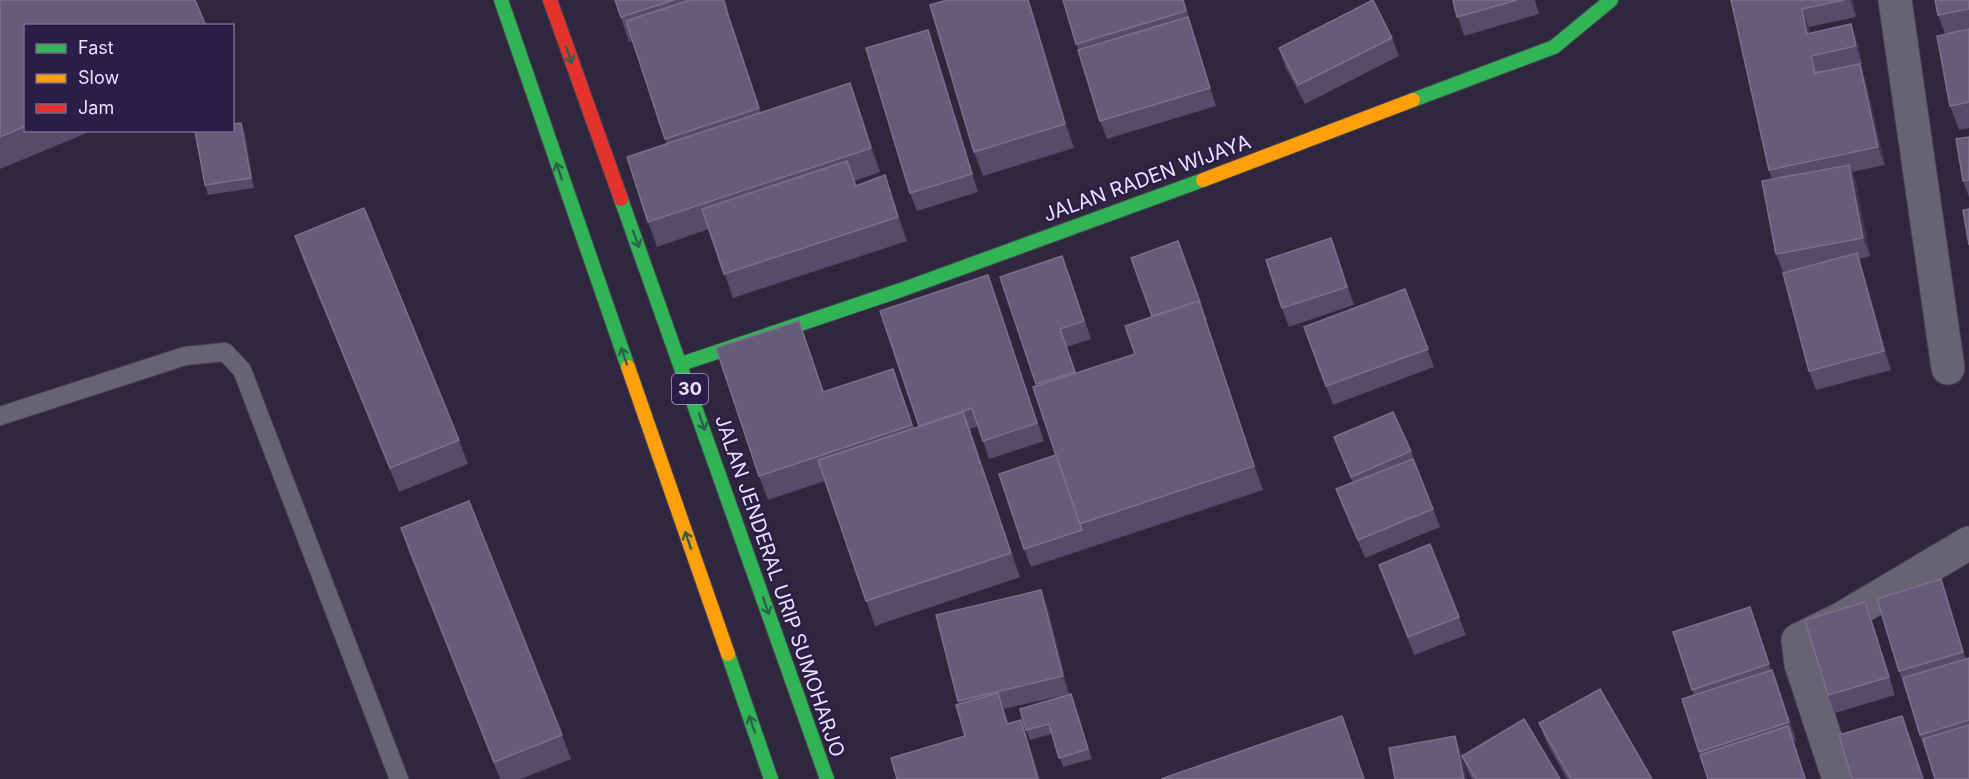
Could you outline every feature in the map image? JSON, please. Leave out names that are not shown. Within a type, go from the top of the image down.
[{"type":"main road","points":[[501,0],[771,779]]},
{"type":"main road","name":"JALAN JENDERAL URIP SUMOHARJO","points":[[550,0],[827,779]]},
{"type":"main road","name":"JALAN RADEN WIJAYA","points":[[681,364],[793,329],[1554,46],[1611,0]]},
{"type":"street","points":[[1895,0],[1948,368]]},
{"type":"street","points":[[1839,779],[1801,664],[1798,640],[1841,619],[1969,543]]},
{"type":"lane","points":[[0,416],[185,356],[225,352],[242,370],[399,779]]},
{"type":"building","points":[[0,0],[195,0],[205,24],[24,24],[24,127],[0,137]]},
{"type":"building","points":[[615,0],[674,0],[621,17]]},
{"type":"building","points":[[690,0],[723,0],[759,108],[665,139],[626,21]]},
{"type":"building","points":[[947,0],[1028,0],[1065,124],[974,152],[930,5]]},
{"type":"building","points":[[1063,0],[1183,0],[1186,11],[1076,44]]},
{"type":"building","points":[[1373,0],[1392,38],[1298,85],[1279,48]]},
{"type":"building","points":[[1453,0],[1517,0],[1457,17]]},
{"type":"building","points":[[1731,0],[1844,0],[1802,9],[1807,34],[1851,24],[1856,46],[1811,56],[1815,73],[1860,64],[1878,147],[1769,170]]},
{"type":"building","points":[[1935,0],[1969,0],[1969,9],[1938,15]]},
{"type":"building","points":[[1188,17],[1210,88],[1100,121],[1078,50]]},
{"type":"building","points":[[1969,29],[1969,102],[1950,106],[1937,36]]},
{"type":"building","points":[[928,30],[972,174],[910,193],[866,48]]},
{"type":"building","points":[[850,83],[871,148],[648,222],[627,157]]},
{"type":"building","points":[[241,123],[251,178],[205,185],[195,132],[234,132],[234,124]]},
{"type":"building","points":[[1969,137],[1969,180],[1963,181],[1956,139]]},
{"type":"building","points":[[847,161],[856,186],[885,175],[898,217],[724,274],[702,209]]},
{"type":"building","points":[[1849,165],[1863,238],[1776,254],[1762,181]]},
{"type":"building","points":[[364,208],[459,440],[390,468],[295,236]]},
{"type":"building","points":[[1969,209],[1969,245],[1963,210]]},
{"type":"building","points":[[1331,238],[1347,287],[1282,308],[1266,260]]},
{"type":"building","points":[[1178,241],[1200,302],[1152,316],[1131,258]]},
{"type":"building","points":[[1857,253],[1884,351],[1809,371],[1783,273]]},
{"type":"building","points":[[1062,256],[1084,321],[1060,329],[1075,372],[1036,384],[1000,277]]},
{"type":"building","points":[[988,275],[1037,423],[983,441],[972,408],[919,426],[880,311]]},
{"type":"building","points":[[1405,289],[1428,349],[1326,386],[1304,327]]},
{"type":"building","points":[[1199,301],[1254,466],[1079,524],[1033,387],[1135,354],[1125,326]]},
{"type":"building","points":[[799,321],[823,392],[893,369],[912,425],[759,476],[716,348]]},
{"type":"building","points":[[963,412],[1011,553],[866,601],[818,460]]},
{"type":"building","points":[[1393,412],[1411,451],[1351,477],[1334,437]]},
{"type":"building","points":[[1056,455],[1082,530],[1024,549],[999,474]]},
{"type":"building","points":[[1413,459],[1433,509],[1358,540],[1336,489]]},
{"type":"building","points":[[469,501],[562,735],[494,762],[401,528]]},
{"type":"building","points":[[1430,544],[1459,617],[1408,637],[1379,565]]},
{"type":"building","points":[[1941,579],[1963,652],[1899,671],[1877,599]]},
{"type":"building","points":[[1041,590],[1063,676],[958,701],[936,615]]},
{"type":"building","points":[[1865,602],[1889,677],[1828,695],[1805,620]]},
{"type":"building","points":[[1750,607],[1769,664],[1692,690],[1673,632]]},
{"type":"building","points":[[1969,658],[1969,720],[1920,735],[1903,678]]},
{"type":"building","points":[[1772,670],[1789,722],[1699,752],[1682,699]]},
{"type":"building","points":[[1600,689],[1652,779],[1571,779],[1539,723]]},
{"type":"building","points":[[998,693],[1007,724],[1021,720],[1038,779],[897,779],[891,758],[965,736],[956,705]]},
{"type":"building","points":[[1071,694],[1088,749],[1059,758],[1049,724],[1026,730],[1020,709]]},
{"type":"building","points":[[1342,716],[1364,779],[1161,779]]},
{"type":"building","points":[[1902,716],[1923,779],[1852,779],[1839,735]]},
{"type":"building","points":[[1524,719],[1560,779],[1476,779],[1462,756]]},
{"type":"building","points":[[1969,725],[1969,779],[1935,779],[1923,739]]},
{"type":"building","points":[[1788,726],[1805,779],[1708,779],[1700,755]]},
{"type":"building","points":[[1455,736],[1464,779],[1395,779],[1389,748]]},
{"type":"traffic: fast","points":[[501,0],[628,367]]},
{"type":"traffic: fast","points":[[1413,100],[1554,47],[1611,0]]},
{"type":"traffic: fast","points":[[681,364],[901,290],[1203,180]]},
{"type":"traffic: fast","points":[[621,199],[827,779]]},
{"type":"traffic: fast","points":[[728,654],[771,779]]},
{"type":"traffic: slow","points":[[1203,180],[1413,100]]},
{"type":"traffic: slow","points":[[628,367],[728,654]]},
{"type":"traffic: jam","points":[[550,0],[621,199]]}]
